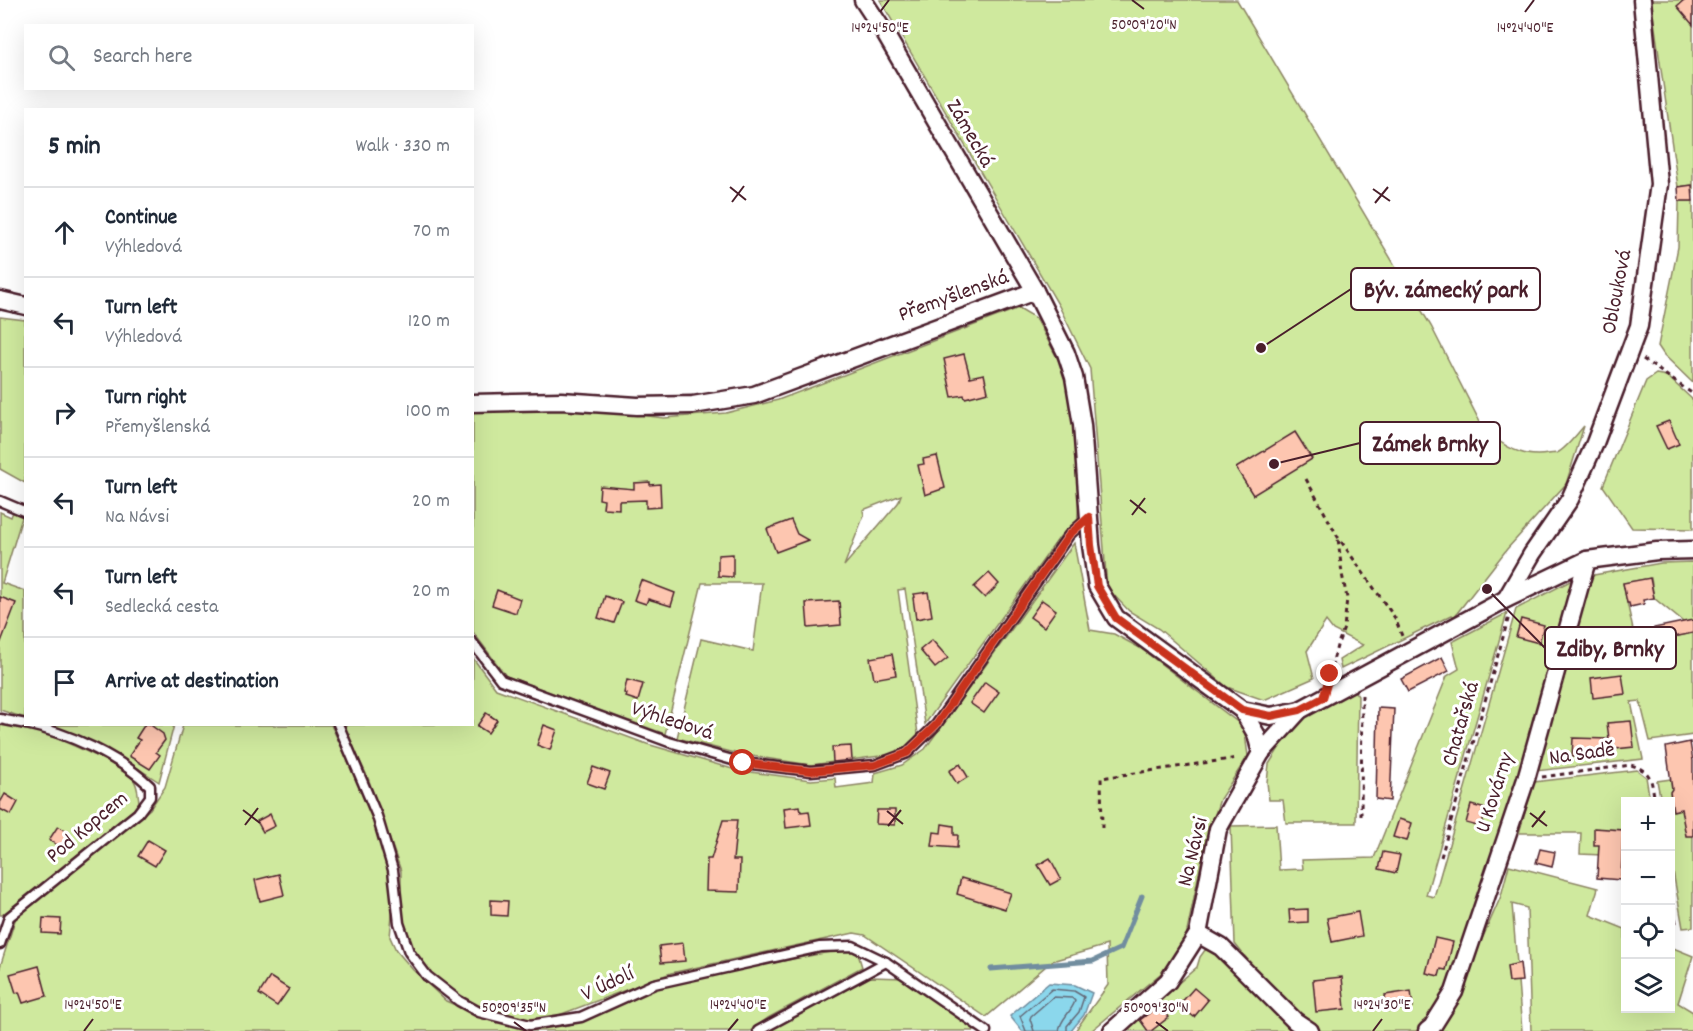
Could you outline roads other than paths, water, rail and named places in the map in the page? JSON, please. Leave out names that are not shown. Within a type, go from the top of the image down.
[{"type":"street","name":"Zámecká","points":[[863,0],[1035,291]]},
{"type":"street","name":"Oblouková","points":[[1506,599],[1532,554],[1570,499],[1595,443],[1639,326],[1659,184],[1642,0]]},
{"type":"street","name":"Přemyšlenská","points":[[474,403],[561,401],[637,406],[693,405],[754,395],[1035,291],[1066,353],[1074,377],[1082,425],[1091,545],[1097,586],[1116,618],[1242,710]]},
{"type":"street","points":[[0,300],[24,306]]},
{"type":"street","points":[[1242,710],[1271,716],[1300,710],[1506,599],[1587,560],[1657,551],[1693,550]]},
{"type":"street","name":"U Kovárny","points":[[1427,1031],[1432,1027],[1454,992],[1526,779],[1587,560]]},
{"type":"street","points":[[1242,710],[1256,734],[1261,753]]},
{"type":"street","name":"Na Návsi","points":[[1198,934],[1218,829],[1261,753],[1300,710]]},
{"type":"street","points":[[1112,1031],[1168,981],[1198,934],[1221,947],[1295,1022],[1310,1031]]},
{"type":"lane","points":[[0,501],[24,512]]},
{"type":"lane","name":"Výhledová","points":[[474,645],[501,680],[669,742],[743,763],[799,770],[875,765],[907,753],[936,725],[1069,535],[1089,517]]},
{"type":"lane","name":"Pod Kopcem","points":[[0,719],[24,724]]},
{"type":"lane","name":"Pod Kopcem","points":[[0,944],[9,916],[138,813],[150,797],[150,786],[127,766],[50,729],[36,726]]},
{"type":"lane","name":"V Údolí","points":[[339,726],[376,816],[393,870],[399,923],[409,952],[427,976],[459,1001],[479,1012],[530,1025],[581,1017],[654,984],[820,947],[853,946],[886,962],[986,1031]]},
{"type":"lane","points":[[758,1031],[886,962]]},
{"type":"water","points":[[1049,983],[1075,985],[1092,993],[1084,1015],[1071,1031],[1022,1031],[1010,1016]]},
{"type":"waterway","points":[[991,969],[1093,961],[1121,948],[1142,896]]},
{"type":"place","name":"Býv. zámecký park","points":[[1261,348]]},
{"type":"place","name":"Zámek Brnky","points":[[1274,464]]},
{"type":"place","name":"Zdiby, Brnky","points":[[1487,589]]}]
